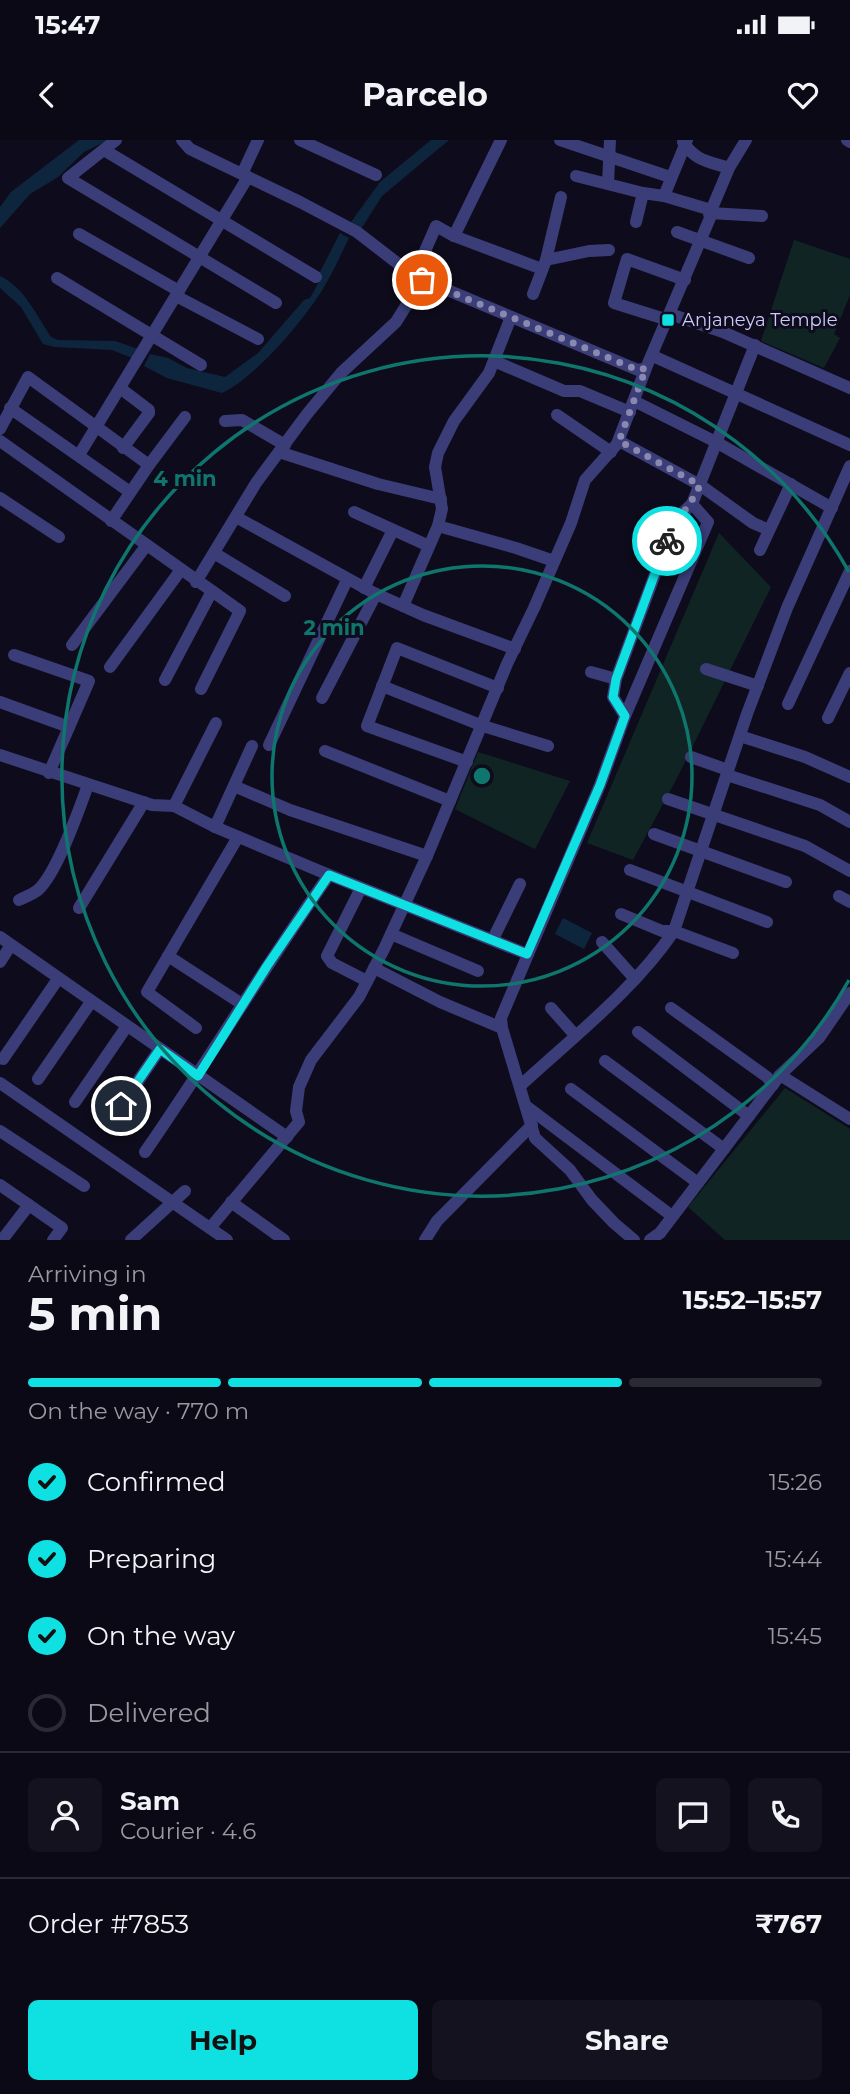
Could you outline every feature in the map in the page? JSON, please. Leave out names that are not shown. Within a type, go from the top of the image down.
[{"type":"street","points":[[116,140],[68,178],[276,303]]},
{"type":"street","points":[[183,140],[190,149],[353,230],[418,278],[638,370],[646,368]]},
{"type":"street","points":[[79,455],[221,221],[245,175],[258,140]]},
{"type":"street","points":[[300,140],[376,175]]},
{"type":"street","points":[[454,236],[501,140]]},
{"type":"street","points":[[560,140],[670,177]]},
{"type":"street","points":[[608,184],[610,140]]},
{"type":"street","points":[[210,1228],[299,1122],[296,1111],[299,1087],[311,1060],[359,997],[391,934],[571,523],[585,480],[619,441],[646,368],[701,242],[710,213],[729,168],[746,140]]},
{"type":"street","points":[[683,141],[688,151],[697,158],[729,168]]},
{"type":"street","points":[[664,196],[683,141]]},
{"type":"street","points":[[104,150],[316,277]]},
{"type":"street","points":[[576,176],[664,196],[705,208],[710,213],[762,216]]},
{"type":"street","points":[[636,222],[643,193]]},
{"type":"street","points":[[533,294],[544,264],[561,197]]},
{"type":"street","points":[[196,582],[256,483],[307,414],[341,373],[396,322],[418,278],[436,226],[454,236],[544,264],[589,251],[609,250]]},
{"type":"street","points":[[677,232],[749,258]]},
{"type":"street","points":[[79,234],[177,294],[258,339]]},
{"type":"street","points":[[685,280],[627,258],[614,303],[723,331],[850,388]]},
{"type":"street","points":[[57,278],[146,345],[201,365]]},
{"type":"street","points":[[402,606],[438,526],[442,509],[435,467],[438,453],[454,421],[489,373],[511,317]]},
{"type":"street","points":[[625,716],[613,697],[616,679],[670,534],[679,516],[692,504],[755,345]]},
{"type":"street","points":[[653,356],[850,446]]},
{"type":"street","points":[[494,361],[564,391],[580,391],[632,406],[716,442],[832,508]]},
{"type":"street","points":[[0,429],[28,377],[149,466]]},
{"type":"street","points":[[120,388],[149,410],[123,448]]},
{"type":"street","points":[[10,408],[130,492]]},
{"type":"street","points":[[557,415],[611,452]]},
{"type":"street","points":[[111,521],[184,417]]},
{"type":"street","points":[[225,421],[242,420],[282,449],[378,484],[440,499]]},
{"type":"street","points":[[0,441],[240,611],[201,689]]},
{"type":"street","points":[[619,441],[700,485],[753,523],[769,530]]},
{"type":"street","points":[[520,1086],[635,979],[659,953],[674,930],[787,608],[850,466]]},
{"type":"street","points":[[760,550],[791,484]]},
{"type":"street","points":[[0,498],[59,537]]},
{"type":"street","points":[[634,1240],[592,1200],[570,1170],[535,1138],[501,1018],[708,522],[692,504]]},
{"type":"street","points":[[354,512],[429,546]]},
{"type":"street","points":[[236,517],[370,592],[515,649]]},
{"type":"street","points":[[438,526],[554,561]]},
{"type":"street","points":[[321,698],[370,592],[393,530]]},
{"type":"street","points":[[72,645],[146,546]]},
{"type":"street","points":[[214,553],[285,596]]},
{"type":"street","points":[[110,667],[180,571]]},
{"type":"street","points":[[788,704],[850,571]]},
{"type":"street","points":[[269,745],[347,580]]},
{"type":"street","points":[[165,680],[212,592]]},
{"type":"street","points":[[467,762],[366,726],[397,648],[498,688]]},
{"type":"street","points":[[14,655],[89,681],[49,773]]},
{"type":"street","points":[[706,669],[758,685]]},
{"type":"street","points":[[591,672],[616,679]]},
{"type":"street","points":[[828,718],[850,673]]},
{"type":"street","points":[[382,686],[483,726],[548,746]]},
{"type":"street","points":[[0,702],[69,727]]},
{"type":"street","points":[[174,806],[216,723]]},
{"type":"street","points":[[740,736],[804,757],[850,777]]},
{"type":"street","points":[[215,827],[253,746]]},
{"type":"street","points":[[325,751],[450,801]]},
{"type":"street","points":[[0,755],[144,802],[174,806],[238,837],[527,954]]},
{"type":"street","points":[[691,757],[727,773],[820,806],[850,822]]},
{"type":"street","points":[[19,900],[38,890],[49,875],[73,826],[88,785]]},
{"type":"street","points":[[234,786],[290,810],[427,856]]},
{"type":"street","points":[[668,799],[805,846],[850,871]]},
{"type":"street","points":[[79,908],[144,802]]},
{"type":"street","points":[[654,834],[786,882]]},
{"type":"street","points":[[196,1028],[147,992],[238,837]]},
{"type":"street","points":[[630,870],[767,922]]},
{"type":"street","points":[[145,1152],[329,875]]},
{"type":"street","points":[[492,939],[520,884]]},
{"type":"street","points":[[361,888],[327,956],[332,963],[367,981]]},
{"type":"street","points":[[621,914],[662,931],[674,930],[733,953]]},
{"type":"street","points":[[391,934],[478,971]]},
{"type":"street","points":[[0,962],[6,941],[287,1137]]},
{"type":"street","points":[[602,942],[635,979]]},
{"type":"street","points":[[168,956],[242,1004]]},
{"type":"street","points":[[374,968],[440,1002],[502,1028]]},
{"type":"street","points":[[4,1059],[58,979]]},
{"type":"street","points":[[659,1238],[672,1216],[777,1080],[819,1038],[850,993]]},
{"type":"street","points":[[38,1079],[91,1002]]},
{"type":"street","points":[[551,1008],[575,1035]]},
{"type":"street","points":[[671,1008],[767,1077],[850,1119]]},
{"type":"street","points":[[75,1102],[127,1027]]},
{"type":"street","points":[[638,1032],[750,1116]]},
{"type":"street","points":[[108,1125],[160,1049]]},
{"type":"street","points":[[605,1061],[724,1149]]},
{"type":"street","points":[[0,1083],[227,1240]]},
{"type":"street","points":[[571,1090],[698,1182]]},
{"type":"street","points":[[526,1106],[672,1216]]},
{"type":"street","points":[[425,1240],[437,1221],[531,1125]]},
{"type":"street","points":[[0,1131],[84,1186]]},
{"type":"street","points":[[0,1185],[62,1228],[53,1240]]},
{"type":"street","points":[[131,1240],[185,1191]]},
{"type":"street","points":[[232,1202],[284,1240]]},
{"type":"street","points":[[3,1232],[29,1205]]},
{"type":"green space","points":[[794,240],[850,259],[850,295],[834,334],[840,338],[824,368],[761,341]]},
{"type":"green space","points":[[719,533],[771,587],[678,776],[633,860],[587,843]]},
{"type":"green space","points":[[478,752],[570,781],[535,849],[455,809]]},
{"type":"green space","points":[[785,1088],[850,1129],[850,1240],[725,1240],[688,1207]]},
{"type":"water","points":[[79,140],[108,140],[84,152],[58,177],[30,194],[0,228],[0,207],[11,192]]},
{"type":"water","points":[[431,140],[449,140],[382,196],[361,229],[351,222],[380,182]]},
{"type":"water","points":[[340,233],[349,238],[329,279],[312,305],[277,348],[235,385],[222,393],[167,378],[144,366],[150,354],[168,358],[187,368],[225,377],[258,353],[304,300],[310,298]]},
{"type":"water","points":[[0,276],[23,295],[51,337],[58,340],[115,341],[138,349],[132,358],[112,350],[43,344],[21,307],[0,288]]},
{"type":"water","points":[[563,918],[592,933],[584,949],[555,934]]},
{"type":"way so far","points":[[422,280],[638,370],[646,368],[619,441],[700,485],[692,504],[679,516],[667,541]]},
{"type":"place","name":"Anjaneya Temple","points":[[668,320]]},
{"type":"route","points":[[121,1106],[160,1049],[198,1076],[242,1004],[329,875],[527,954],[600,785],[625,716],[613,697],[616,679],[667,541]]}]
